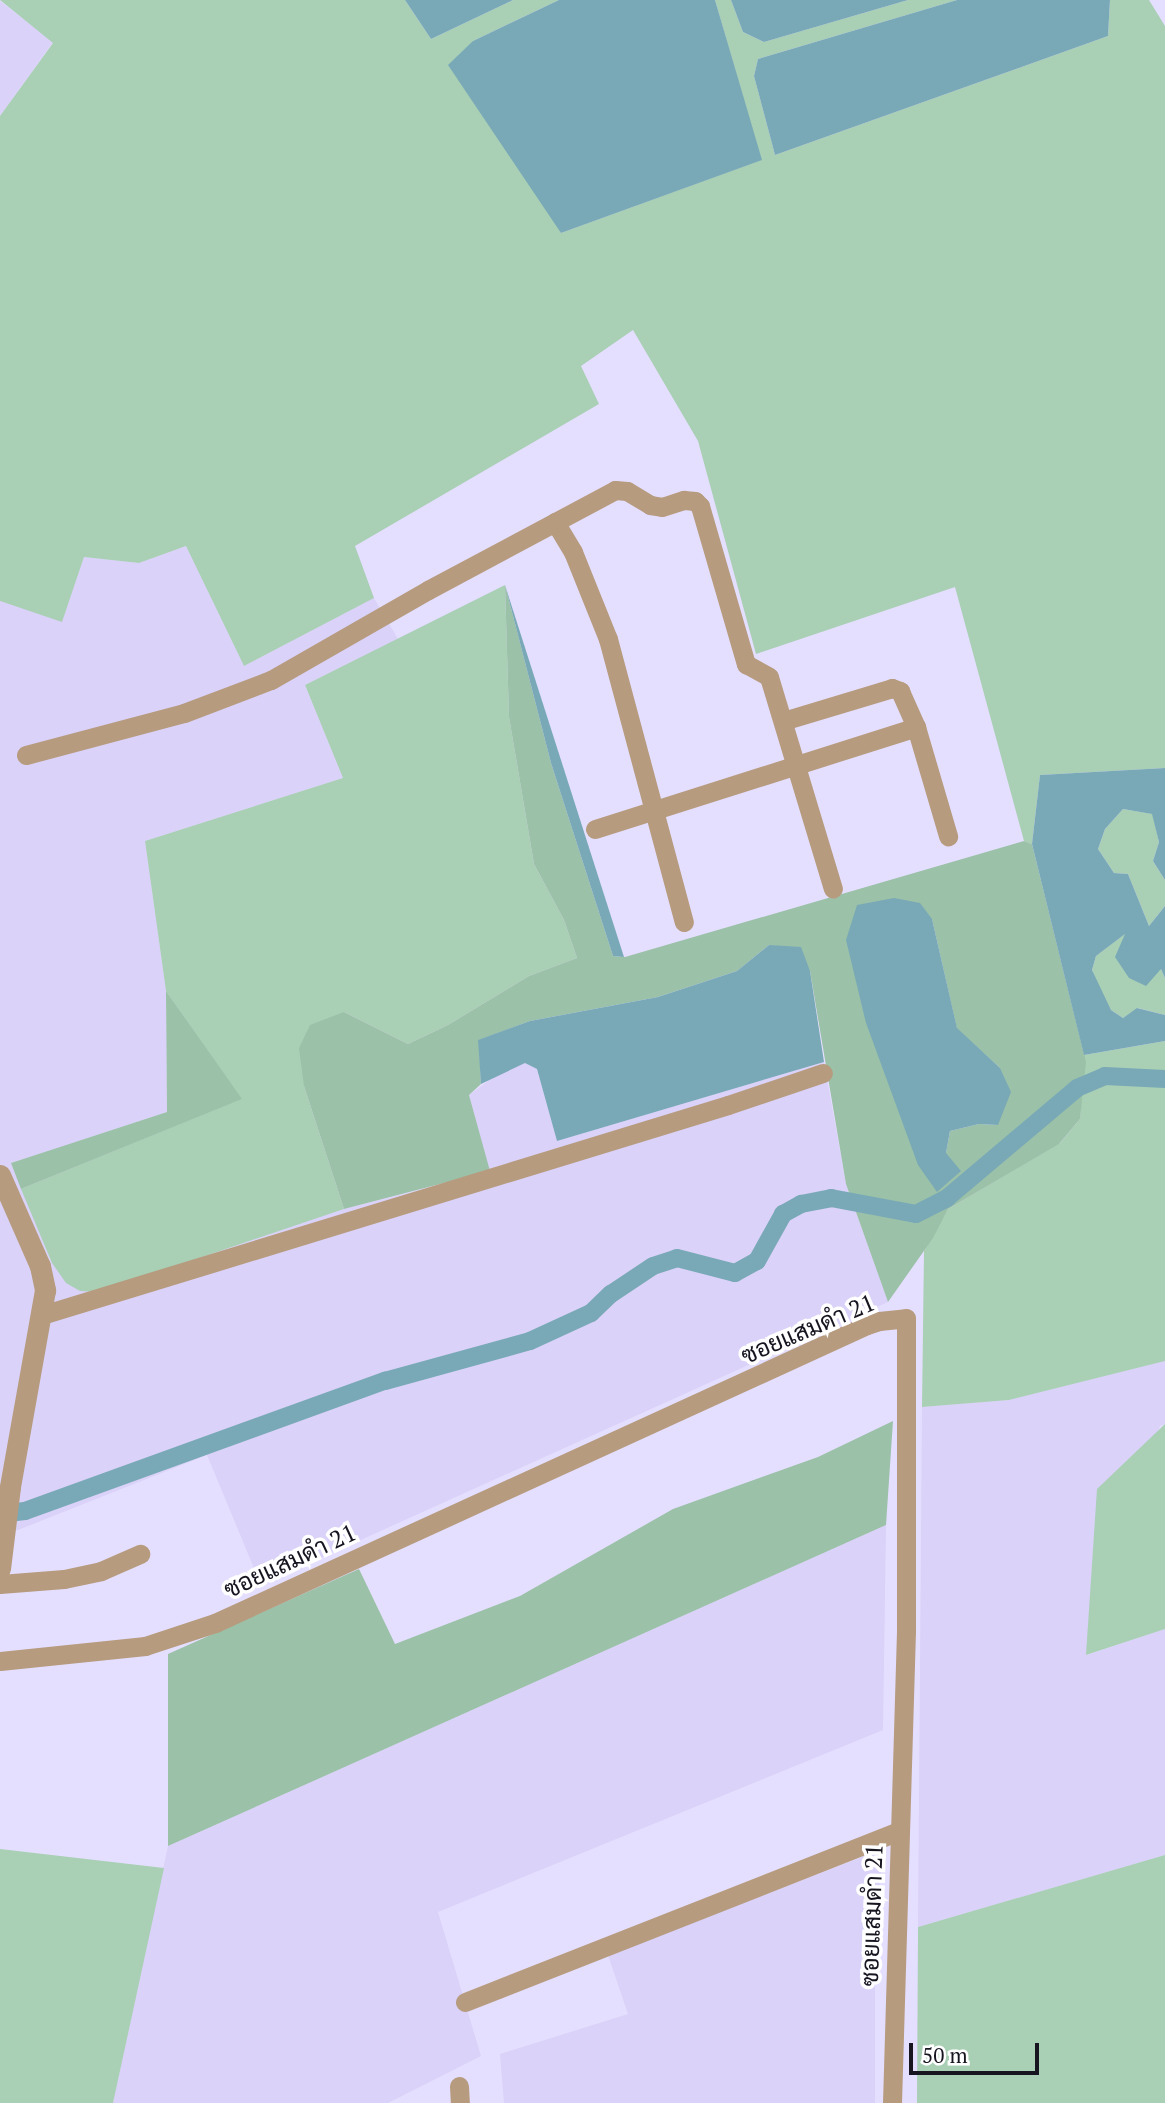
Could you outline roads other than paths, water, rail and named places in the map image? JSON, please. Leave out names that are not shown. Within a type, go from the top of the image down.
[{"type":"street","points":[[26,755],[184,713],[271,680],[615,490],[627,491],[650,505],[662,507],[684,499],[695,501],[700,506],[746,664],[769,677],[833,889]]},
{"type":"street","points":[[555,522],[573,552],[608,639],[656,808],[684,922]]},
{"type":"street","points":[[783,721],[892,688],[905,698],[916,727],[948,836]]},
{"type":"street","points":[[596,829],[916,727]]},
{"type":"street","points":[[42,1315],[727,1105],[823,1073]]},
{"type":"street","points":[[0,1175],[40,1266],[45,1290],[10,1487],[1,1560]]},
{"type":"street","name":"ซอยแสมดำ 21","points":[[0,1661],[145,1646],[215,1623],[867,1325],[906,1318],[906,1631],[892,2103]]},
{"type":"street","points":[[0,1584],[64,1579],[101,1571],[140,1554]]},
{"type":"street","points":[[465,2002],[899,1830]]},
{"type":"waterway","points":[[0,1514],[25,1511],[385,1381],[530,1341],[591,1313],[611,1294],[653,1266],[677,1258],[735,1273],[757,1261],[783,1214],[801,1204],[831,1198],[916,1214],[947,1198],[1077,1088],[1105,1076],[1165,1079]]}]
